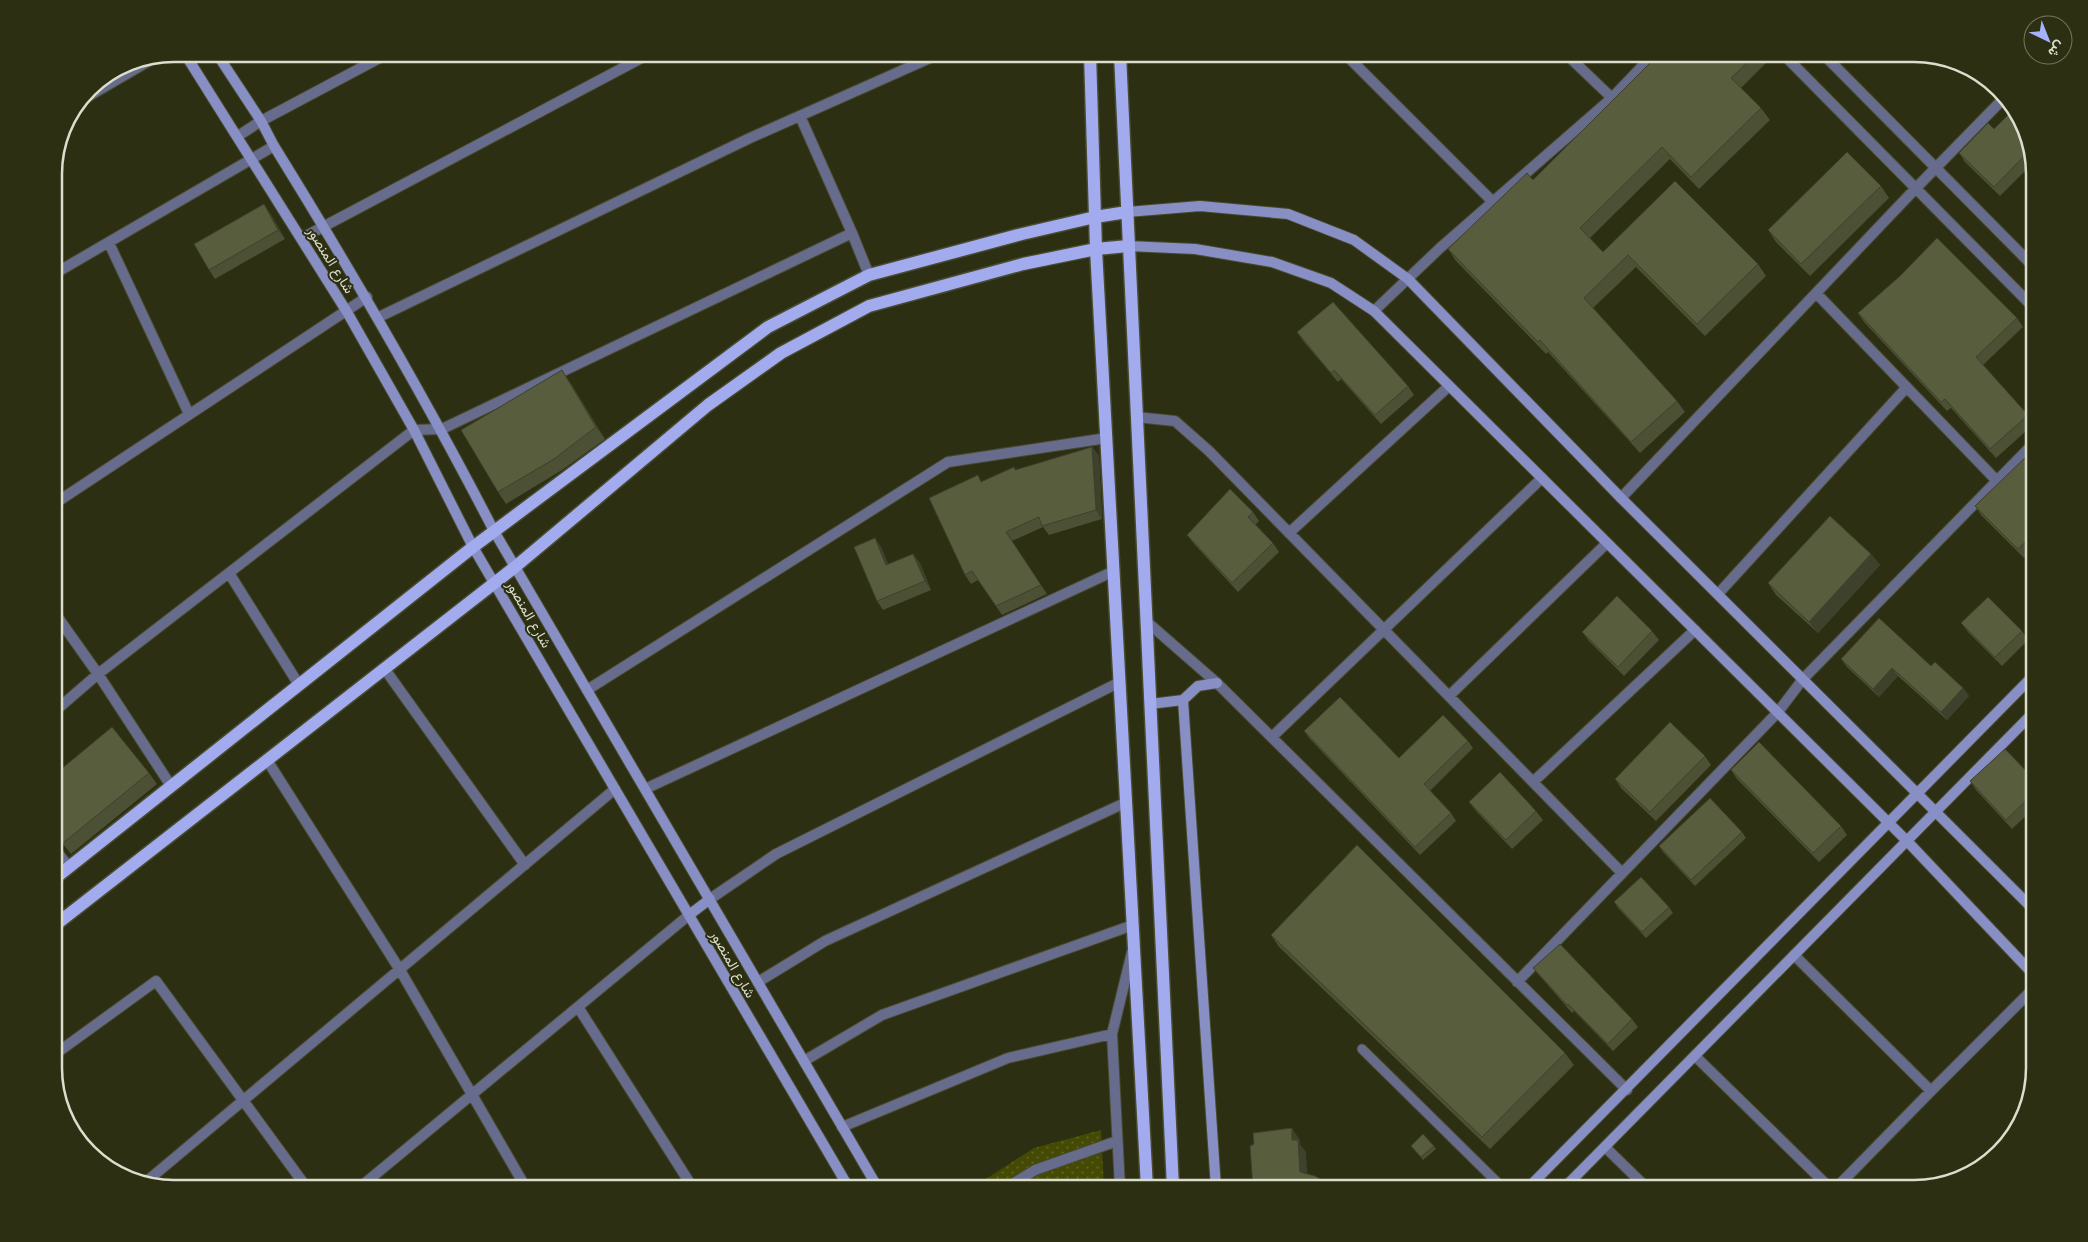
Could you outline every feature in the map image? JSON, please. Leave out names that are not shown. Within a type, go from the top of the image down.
[{"type":"main road","name":"شارع المنصور","points":[[190,62],[253,159],[347,312],[414,430],[494,582],[844,1180]]},
{"type":"main road","name":"شارع المنصور","points":[[222,62],[261,121],[274,146],[379,317],[442,429],[494,531],[873,1180]]},
{"type":"main road","points":[[1090,62],[1096,249],[1147,1180]]},
{"type":"main road","points":[[1120,62],[1172,1180]]},
{"type":"main road","points":[[63,872],[494,531],[768,326],[869,276],[1012,236],[1095,217],[1127,212],[1200,206],[1288,214],[1354,240],[1408,280],[1622,498],[2026,902]]},
{"type":"main road","points":[[63,919],[515,567],[708,405],[781,353],[869,306],[1023,264],[1096,249],[1128,246],[1195,249],[1272,262],[1332,283],[1374,311],[1907,841],[2026,966]]},
{"type":"main road","points":[[1150,704],[1183,700],[1198,686],[1217,683]]},
{"type":"main road","points":[[1536,1180],[1890,824],[2026,685]]},
{"type":"main road","points":[[1183,700],[1215,1180]]},
{"type":"main road","points":[[1572,1180],[2026,721]]},
{"type":"main road","points":[[689,915],[710,900]]},
{"type":"street","points":[[238,136],[261,121],[372,62]]},
{"type":"street","points":[[302,238],[634,62]]},
{"type":"street","points":[[379,317],[800,116],[921,62]]},
{"type":"street","points":[[1353,62],[1493,202]]},
{"type":"street","points":[[1574,62],[1612,98]]},
{"type":"street","points":[[1374,311],[1493,202],[1612,98],[1646,62]]},
{"type":"street","points":[[1792,62],[2025,299]]},
{"type":"street","points":[[1831,62],[2025,257]]},
{"type":"street","points":[[106,86],[133,71]]},
{"type":"street","points":[[1622,498],[1999,103]]},
{"type":"street","points":[[800,116],[869,276]]},
{"type":"street","points":[[63,269],[274,146]]},
{"type":"street","points":[[63,704],[98,674],[414,430],[442,429],[852,233]]},
{"type":"street","points":[[109,243],[189,414]]},
{"type":"street","points":[[1816,293],[1997,481]]},
{"type":"street","points":[[63,498],[367,297]]},
{"type":"street","points":[[1289,533],[1449,386]]},
{"type":"street","points":[[1718,594],[1906,388]]},
{"type":"street","points":[[1136,417],[1175,421],[1209,450],[1622,873]]},
{"type":"street","points":[[587,690],[948,462],[1107,438]]},
{"type":"street","points":[[1517,982],[1778,712],[1803,679],[2025,452]]},
{"type":"street","points":[[1272,737],[1542,478]]},
{"type":"street","points":[[1449,696],[1607,543]]},
{"type":"street","points":[[645,789],[1114,571]]},
{"type":"street","points":[[229,573],[299,685]]},
{"type":"street","points":[[1146,621],[1217,683],[1627,1090]]},
{"type":"street","points":[[63,625],[98,674],[171,786]]},
{"type":"street","points":[[1533,782],[1695,630]]},
{"type":"street","points":[[384,668],[525,865]]},
{"type":"street","points":[[710,900],[776,854],[1120,682]]},
{"type":"street","points":[[267,760],[400,970],[521,1180]]},
{"type":"street","points":[[151,1177],[615,789]]},
{"type":"street","points":[[758,982],[824,941],[1127,802]]},
{"type":"street","points":[[63,859],[69,867]]},
{"type":"street","points":[[370,1180],[689,915]]},
{"type":"street","points":[[804,1061],[882,1015],[1134,925]]},
{"type":"street","points":[[1119,1180],[1112,1034],[1134,940]]},
{"type":"street","points":[[1794,955],[1931,1091]]},
{"type":"street","points":[[63,1048],[156,981],[301,1180]]},
{"type":"street","points":[[1844,1180],[2026,996]]},
{"type":"street","points":[[578,1007],[688,1180]]},
{"type":"street","points":[[842,1127],[1008,1058],[1112,1034]]},
{"type":"street","points":[[1695,1056],[1822,1180]]},
{"type":"street","points":[[1019,1180],[1035,1170],[1117,1141]]},
{"type":"street","points":[[1605,1147],[1639,1180]]},
{"type":"lane","points":[[1362,1049],[1494,1180]]},
{"type":"green space","points":[[1101,1130],[1104,1180],[984,1180],[1034,1148]]},
{"type":"building","points":[[1651,62],[1748,62],[1731,78],[1761,108],[1691,177],[1662,147],[1580,228],[1603,252],[1675,181],[1758,264],[1697,324],[1628,255],[1584,298],[1677,401],[1631,442],[1540,340],[1538,342],[1448,249],[1527,173],[1533,180]]},
{"type":"building","points":[[2008,115],[2020,138],[2024,157],[1994,187],[1959,153],[1988,123],[1994,129]]},
{"type":"building","points":[[1847,152],[1881,186],[1801,264],[1768,230]]},
{"type":"building","points":[[264,204],[278,230],[209,270],[194,244]]},
{"type":"building","points":[[1937,238],[2017,318],[1976,357],[2025,412],[2025,417],[1990,449],[1945,399],[1941,402],[1858,313],[1900,276]]},
{"type":"building","points":[[1333,302],[1408,386],[1375,415],[1334,370],[1331,373],[1297,332]]},
{"type":"building","points":[[562,370],[596,427],[554,459],[498,492],[461,430]]},
{"type":"building","points":[[1092,447],[1096,510],[1042,526],[1039,517],[1006,532],[1041,585],[996,606],[972,571],[965,575],[929,498],[978,475],[981,482],[1014,467],[1015,470]]},
{"type":"building","points":[[2025,457],[2025,542],[2018,549],[1975,506]]},
{"type":"building","points":[[1230,489],[1253,512],[1248,517],[1273,543],[1232,583],[1187,535]]},
{"type":"building","points":[[1830,516],[1871,554],[1809,622],[1768,583]]},
{"type":"building","points":[[875,538],[886,565],[913,554],[925,581],[877,601],[854,547]]},
{"type":"building","points":[[1617,596],[1652,631],[1618,667],[1582,632]]},
{"type":"building","points":[[1988,597],[2022,631],[1995,657],[1961,623]]},
{"type":"building","points":[[1879,618],[1931,666],[1935,662],[1963,688],[1941,712],[1892,668],[1873,689],[1841,659]]},
{"type":"building","points":[[1340,697],[1399,758],[1443,715],[1468,741],[1424,784],[1451,813],[1415,847],[1304,731]]},
{"type":"building","points":[[1670,722],[1705,756],[1650,812],[1615,779]]},
{"type":"building","points":[[112,727],[149,773],[63,843],[63,768]]},
{"type":"building","points":[[1759,742],[1841,826],[1813,853],[1731,770]]},
{"type":"building","points":[[2005,749],[2026,770],[2026,801],[2006,820],[1970,781]]},
{"type":"building","points":[[1500,772],[1536,811],[1506,840],[1469,802]]},
{"type":"building","points":[[1710,798],[1742,832],[1691,880],[1659,846]]},
{"type":"building","points":[[1357,845],[1565,1053],[1482,1137],[1271,935]]},
{"type":"building","points":[[1641,877],[1669,907],[1642,932],[1614,902]]},
{"type":"building","points":[[1560,944],[1632,1019],[1608,1044],[1567,1005],[1533,968]]},
{"type":"building","points":[[1292,1128],[1292,1140],[1298,1140],[1300,1172],[1322,1180],[1252,1180],[1250,1146],[1254,1144],[1253,1133]]},
{"type":"building","points":[[1423,1134],[1434,1146],[1421,1157],[1411,1146]]}]
